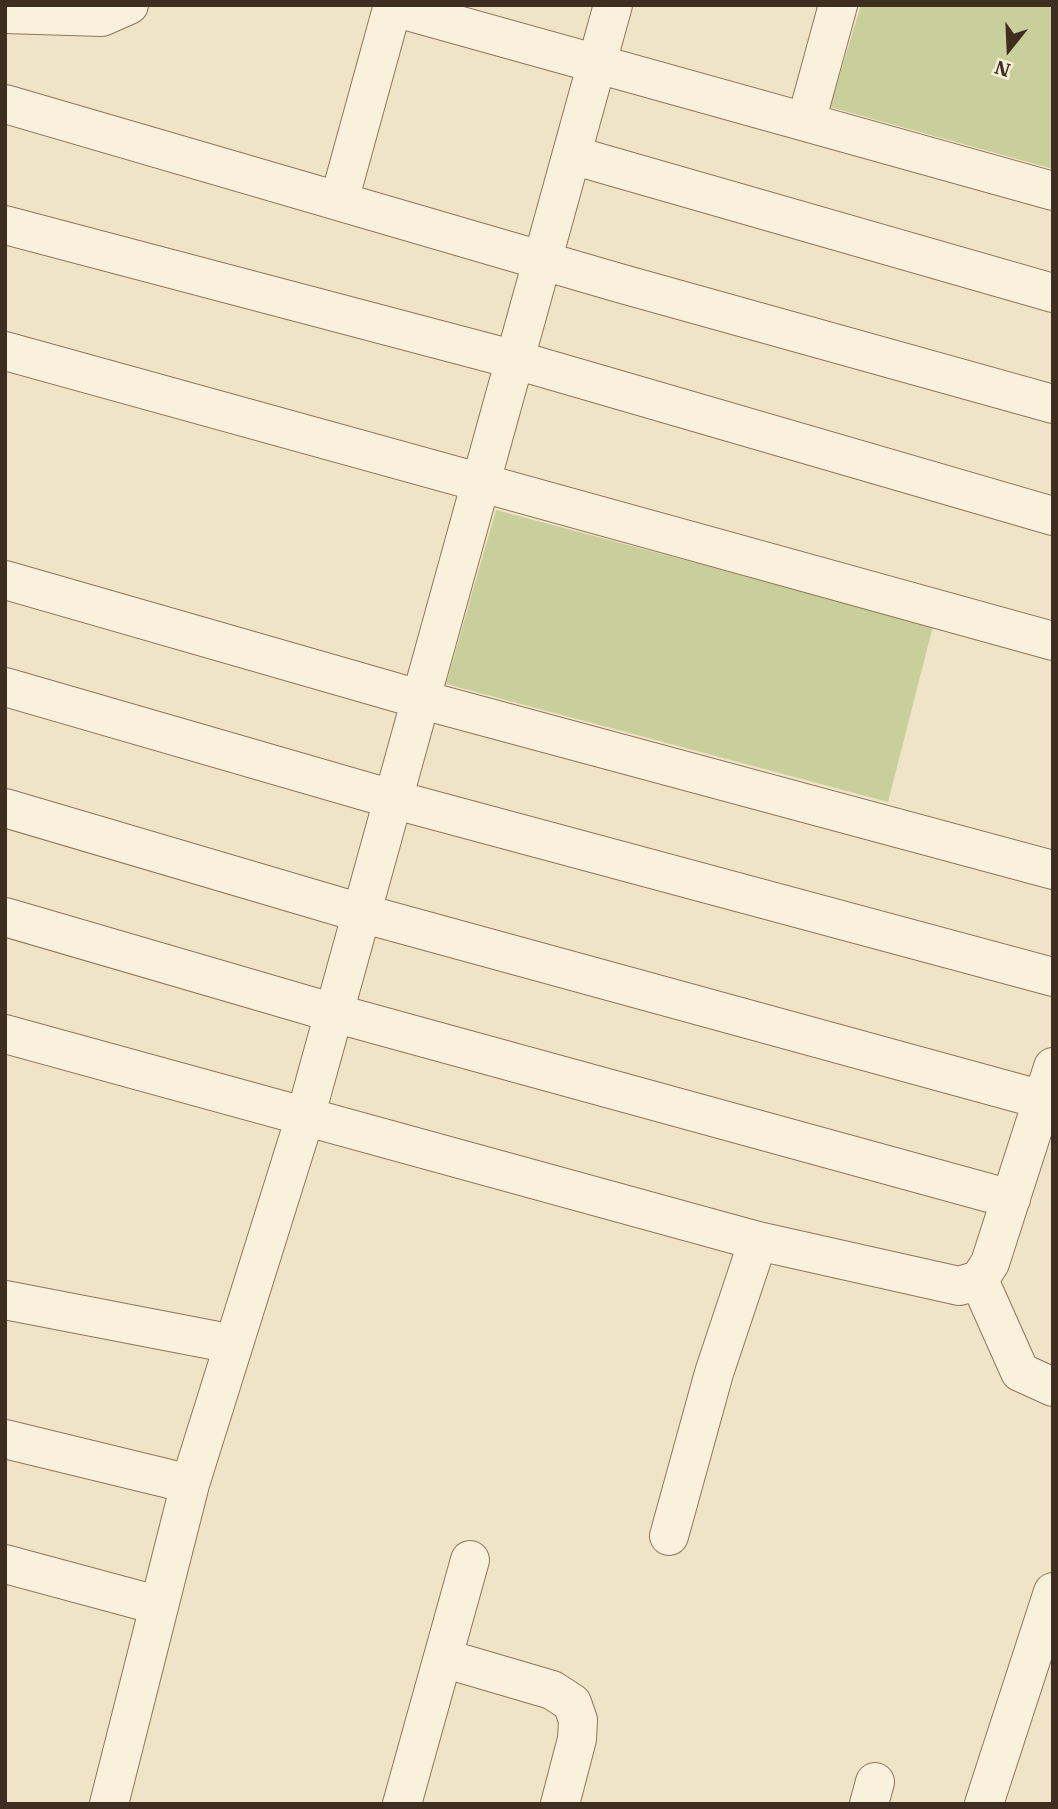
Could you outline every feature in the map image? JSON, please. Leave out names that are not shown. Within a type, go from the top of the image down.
[{"type":"street","points":[[5,14],[102,17],[129,5]]},
{"type":"street","points":[[108,1804],[194,1468],[306,1114],[613,5]]},
{"type":"street","points":[[806,122],[838,5]]},
{"type":"street","points":[[339,201],[393,6],[1053,191]]},
{"type":"street","points":[[5,104],[544,261],[1053,404]]},
{"type":"street","points":[[572,155],[1053,293]]},
{"type":"street","points":[[5,225],[516,360],[1053,516]]},
{"type":"street","points":[[5,351],[481,485],[1053,641]]},
{"type":"street","points":[[5,580],[419,699],[1053,870]]},
{"type":"street","points":[[5,687],[392,799],[1053,977]]},
{"type":"street","points":[[5,808],[361,913],[1050,1079],[990,1264],[979,1280],[959,1286],[758,1241],[306,1114],[5,1034]]},
{"type":"street","points":[[5,917],[334,1013],[1011,1199]]},
{"type":"street","points":[[668,1536],[714,1373],[758,1241]]},
{"type":"street","points":[[979,1280],[1020,1372],[1053,1387]]},
{"type":"street","points":[[5,1300],[229,1357]]},
{"type":"street","points":[[5,1439],[194,1468]]},
{"type":"street","points":[[402,1804],[470,1560]]},
{"type":"street","points":[[5,1564],[157,1605]]},
{"type":"street","points":[[984,1804],[1000,1760],[1040,1682],[1053,1592]]},
{"type":"street","points":[[443,1658],[552,1690],[572,1703],[579,1720],[577,1740],[560,1804]]},
{"type":"green space","points":[[861,5],[1053,5],[1053,169],[830,107]]},
{"type":"green space","points":[[496,510],[933,626],[888,802],[446,684]]}]
